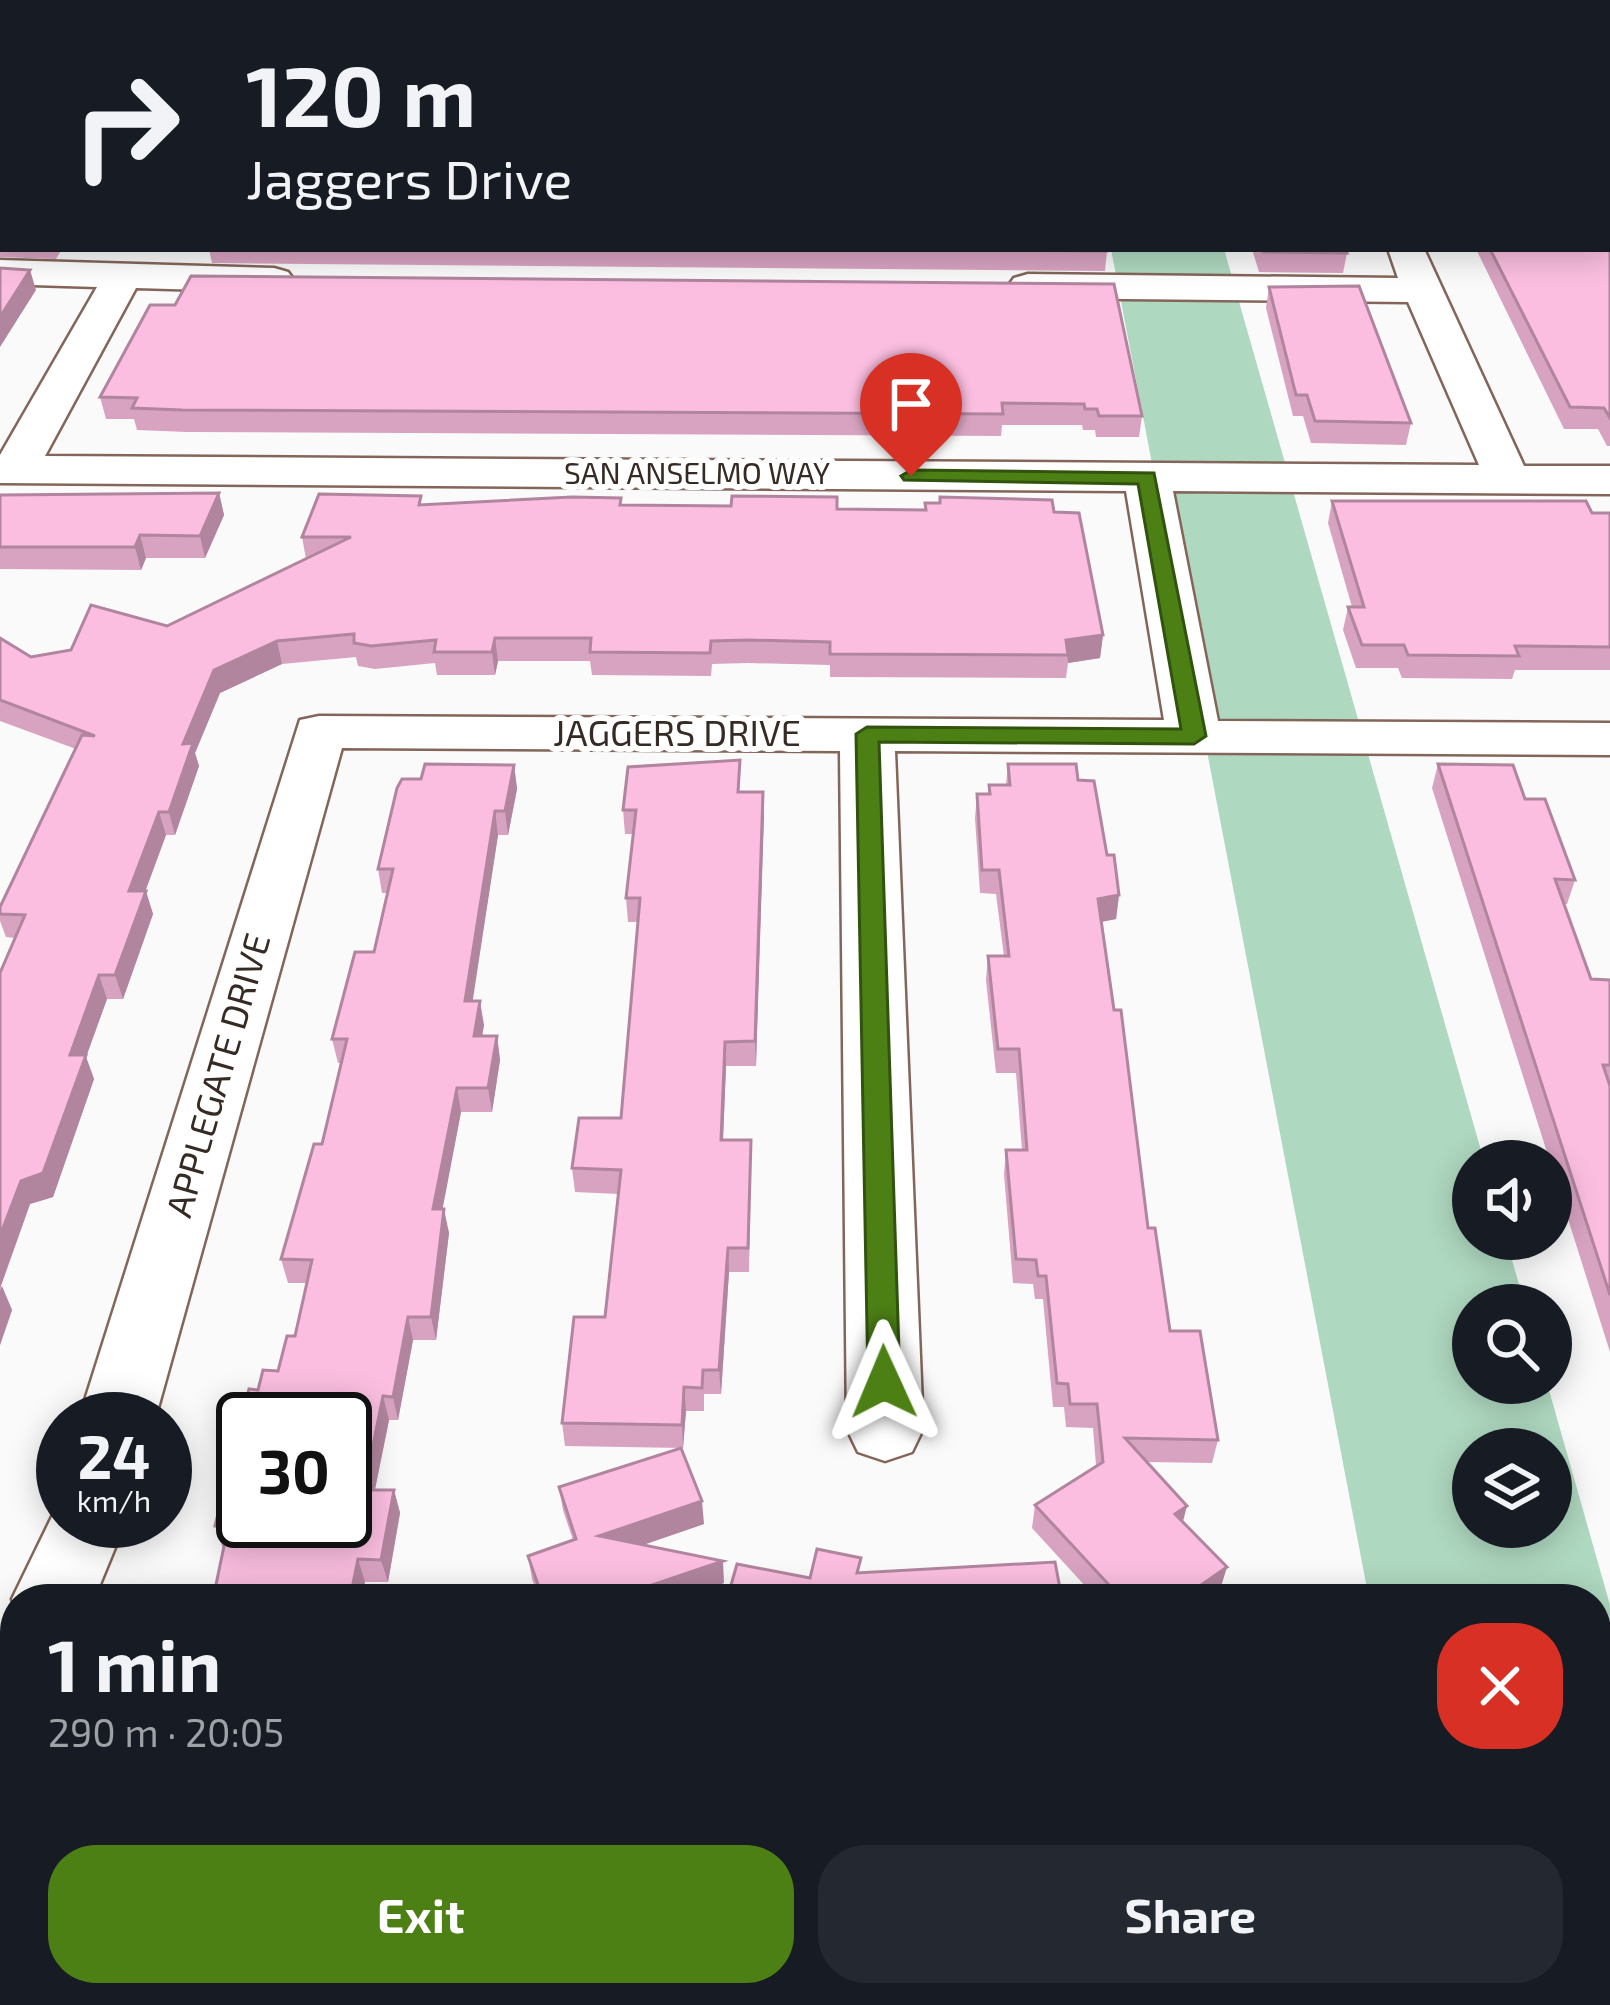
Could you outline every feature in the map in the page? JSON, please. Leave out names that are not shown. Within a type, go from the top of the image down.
[{"type":"street","points":[[1406,252],[1508,480]]},
{"type":"street","points":[[0,272],[121,279],[312,280]]},
{"type":"street","points":[[8,469],[121,279]]},
{"type":"street","points":[[980,286],[1423,290]]},
{"type":"street","name":"SAN ANSELMO WAY","points":[[8,469],[1610,480]]},
{"type":"street","points":[[1147,478],[1194,736]]},
{"type":"street","name":"JAGGERS DRIVE","points":[[319,732],[1609,741]]},
{"type":"street","name":"APPLEGATE DRIVE","points":[[124,1392],[319,732]]},
{"type":"street","points":[[867,734],[885,1429]]},
{"type":"street","points":[[59,1584],[75,1548]]},
{"type":"green space","points":[[1112,252],[1225,252],[1478,1140],[1452,1140],[1452,1260],[1512,1260],[1519,1284],[1452,1284],[1452,1404],[1553,1404],[1560,1428],[1452,1428],[1452,1548],[1572,1548],[1572,1471],[1604,1584],[1366,1584]]},
{"type":"building","points":[[1492,252],[1610,252],[1610,418],[1604,408],[1570,407]]},
{"type":"building","points":[[0,268],[30,270],[0,317]]},
{"type":"building","points":[[191,276],[1114,284],[1142,416],[1099,416],[1097,409],[1085,409],[1084,404],[1002,403],[1003,414],[182,410],[132,408],[137,398],[100,397],[150,305],[175,305]]},
{"type":"building","points":[[1359,286],[1411,423],[1315,421],[1307,395],[1296,395],[1269,287]]},
{"type":"building","points":[[219,493],[200,536],[140,535],[135,547],[0,547],[0,495]]},
{"type":"building","points":[[319,494],[421,496],[419,505],[572,497],[621,498],[620,505],[731,506],[732,496],[837,497],[837,509],[926,510],[925,503],[940,503],[940,497],[1052,500],[1054,512],[1079,513],[1103,635],[1066,640],[1068,655],[830,654],[830,642],[748,640],[711,641],[710,653],[590,652],[591,638],[495,638],[492,652],[434,652],[436,640],[371,646],[354,643],[354,634],[277,641],[214,670],[183,744],[193,743],[169,812],[159,812],[129,891],[146,891],[115,975],[99,975],[70,1055],[86,1055],[43,1173],[21,1181],[0,1236],[0,973],[25,915],[0,914],[0,907],[82,735],[95,736],[0,700],[0,638],[31,657],[71,650],[91,605],[167,626],[351,537],[302,537]]},
{"type":"building","points":[[1332,501],[1586,501],[1592,513],[1610,513],[1610,647],[1515,646],[1519,656],[1408,655],[1404,645],[1362,645],[1348,607],[1364,607]]},
{"type":"building","points":[[740,760],[738,792],[763,792],[755,1041],[725,1042],[721,1140],[751,1140],[748,1248],[728,1248],[719,1370],[703,1370],[702,1388],[684,1387],[682,1425],[562,1423],[574,1317],[605,1317],[621,1170],[572,1168],[579,1118],[621,1118],[640,898],[626,898],[636,810],[623,810],[628,767]]},
{"type":"building","points":[[425,764],[514,765],[505,811],[495,811],[465,1001],[480,1001],[474,1036],[497,1036],[488,1088],[457,1088],[433,1209],[444,1209],[431,1317],[408,1317],[393,1397],[383,1396],[372,1450],[372,1392],[248,1392],[258,1390],[263,1370],[278,1371],[287,1336],[295,1336],[312,1260],[281,1259],[314,1144],[322,1144],[347,1039],[332,1039],[355,952],[374,952],[393,869],[378,869],[402,779],[421,779]]},
{"type":"building","points":[[1008,764],[1076,764],[1078,780],[1094,781],[1107,855],[1114,855],[1119,895],[1098,899],[1114,1010],[1121,1010],[1148,1228],[1155,1228],[1170,1331],[1200,1331],[1218,1440],[1125,1438],[1187,1506],[1175,1514],[1227,1567],[1203,1584],[1108,1584],[1035,1505],[1103,1462],[1097,1404],[1070,1404],[1068,1384],[1057,1383],[1046,1276],[1038,1276],[1036,1260],[1016,1259],[1006,1150],[1027,1150],[1019,1049],[998,1049],[988,956],[1009,956],[999,870],[982,870],[977,794],[990,794],[989,785],[1010,785]]},
{"type":"building","points":[[1438,764],[1513,765],[1525,799],[1545,799],[1575,880],[1555,879],[1591,979],[1610,980],[1610,1065],[1603,1065],[1610,1086],[1610,1295],[1572,1178],[1572,1140],[1560,1140]]},
{"type":"building","points":[[681,1448],[702,1501],[599,1536],[723,1561],[655,1584],[538,1584],[528,1556],[576,1539],[559,1487]]},
{"type":"building","points":[[372,1490],[394,1490],[381,1560],[358,1559],[353,1584],[216,1584],[224,1548],[372,1548]]},
{"type":"building","points":[[817,1549],[861,1558],[857,1573],[1055,1562],[1059,1584],[731,1584],[737,1564],[810,1578]]},
{"type":"route","points":[[884,1382],[867,734],[1194,736],[1147,478],[911,476]]}]
